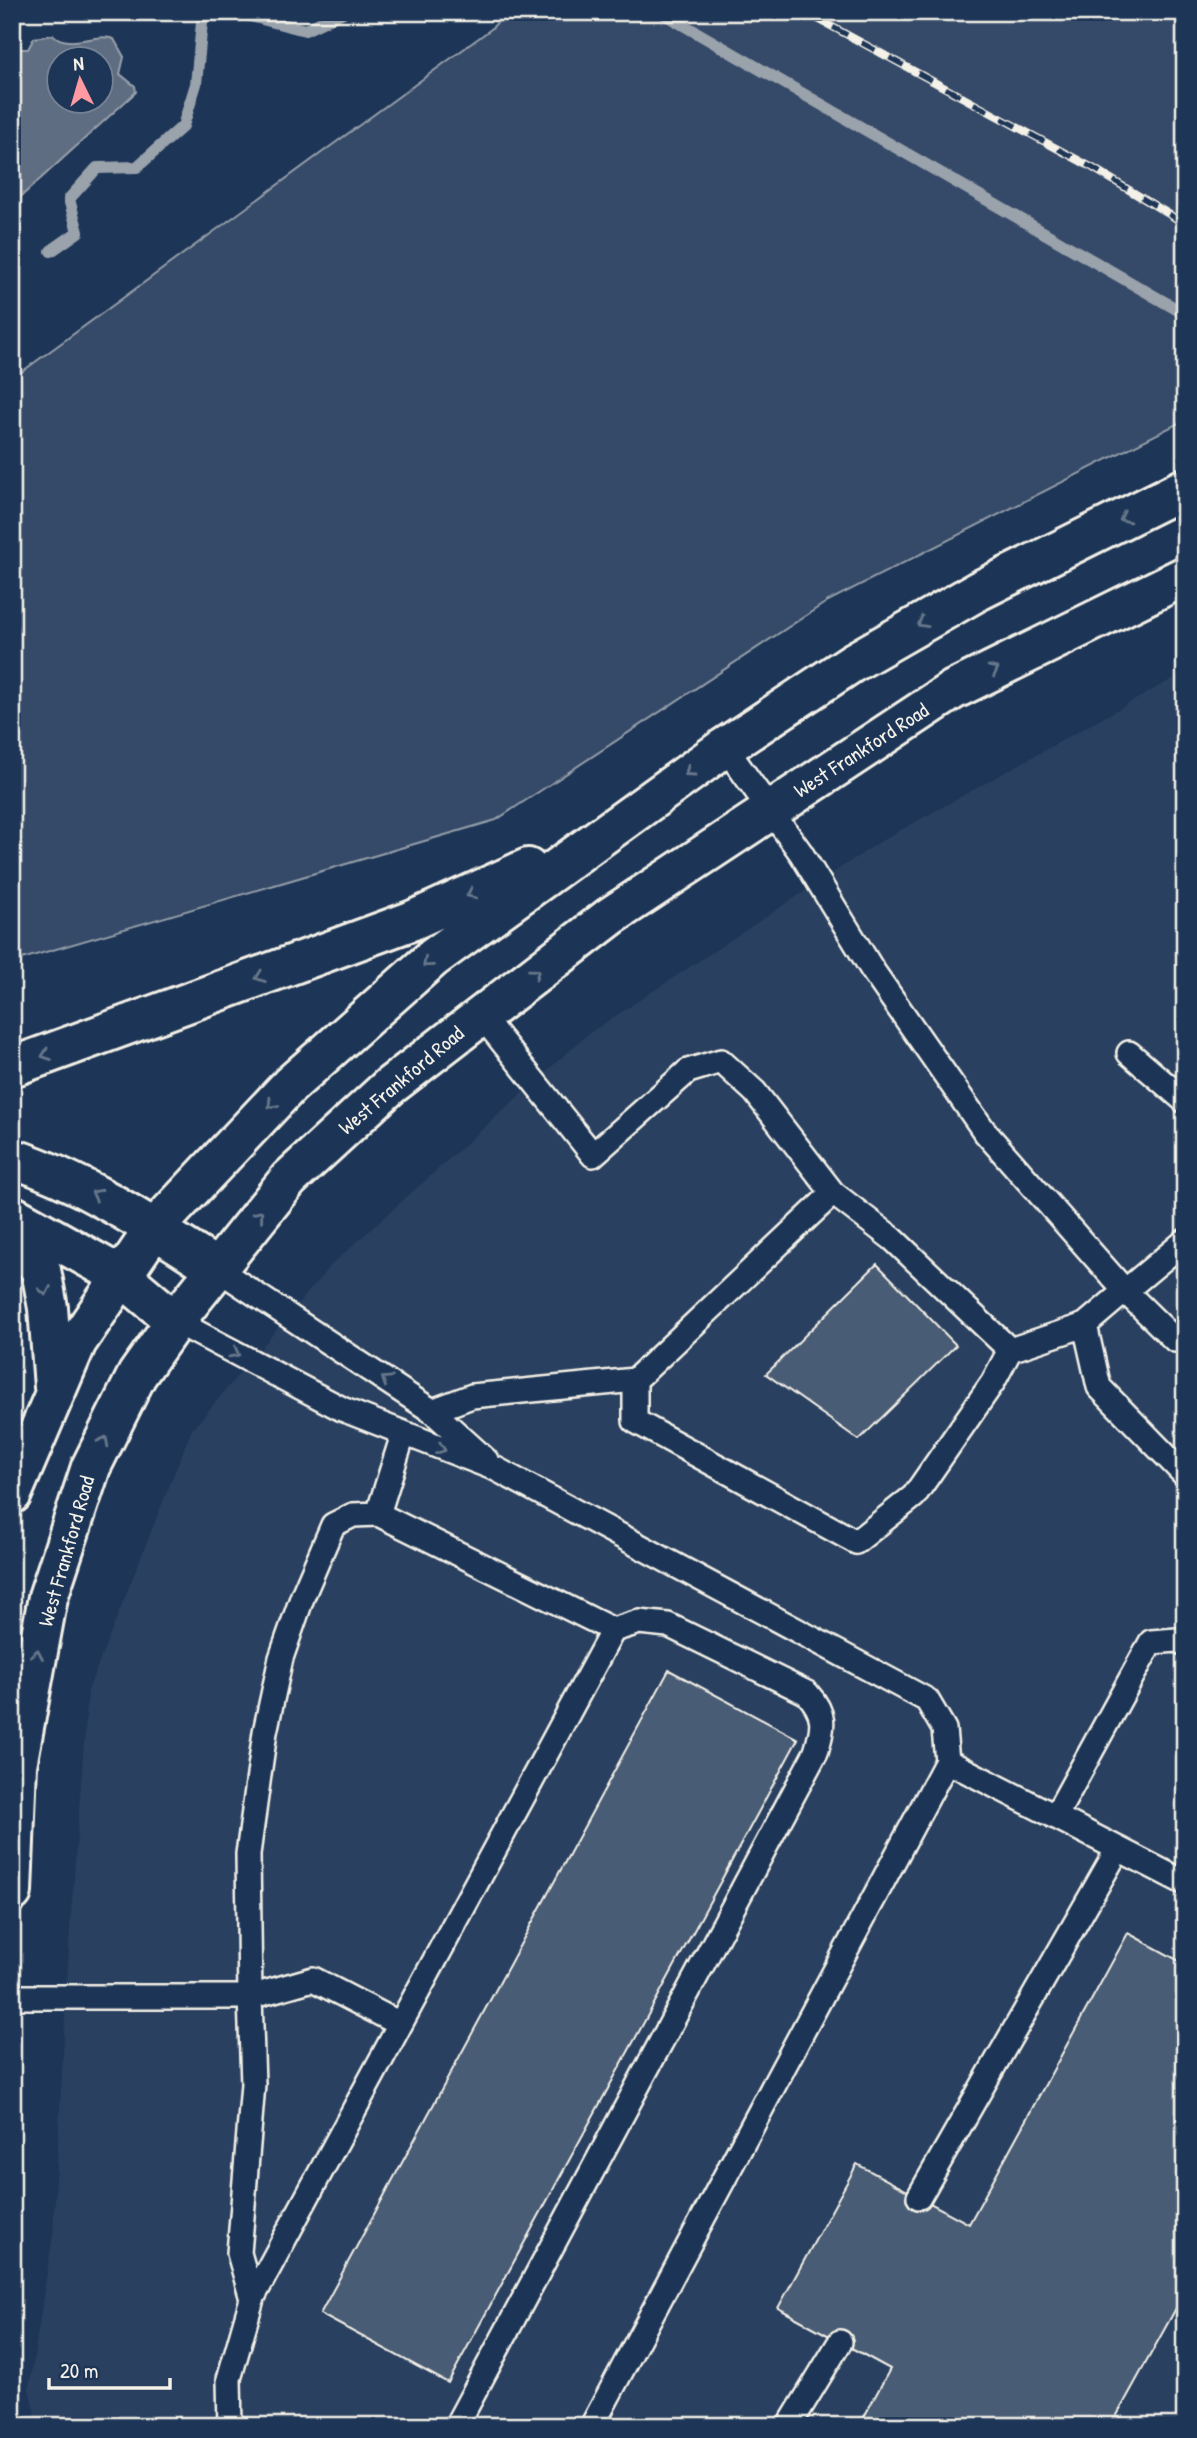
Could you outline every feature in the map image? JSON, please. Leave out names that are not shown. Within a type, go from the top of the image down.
[{"type":"main road","points":[[12,1494],[77,1342],[154,1229],[290,1085],[433,958],[600,835],[725,747],[852,663],[978,591],[1185,488]]},
{"type":"main road","name":"West Frankford Road","points":[[12,1892],[17,1765],[48,1597],[90,1467],[137,1375],[216,1268],[289,1179],[390,1086],[480,1014],[611,916],[953,690],[1185,576]]},
{"type":"main road","points":[[12,1068],[411,921],[600,835]]},
{"type":"main road","points":[[12,1158],[63,1177],[216,1268]]},
{"type":"main road","points":[[12,1215],[123,1277],[175,1321]]},
{"type":"main road","points":[[12,1233],[41,1270],[48,1308],[54,1392]]},
{"type":"lane","points":[[725,747],[770,810],[873,971],[985,1132],[1125,1291],[1175,1340]]},
{"type":"lane","points":[[480,1014],[593,1155],[688,1071],[722,1061],[755,1092],[833,1193],[893,1239],[1010,1350]]},
{"type":"lane","points":[[1129,1053],[1185,1101]]},
{"type":"lane","points":[[432,1411],[472,1396],[635,1380],[833,1193]]},
{"type":"lane","points":[[635,1380],[635,1421],[856,1542],[914,1496],[993,1382],[1010,1350],[1085,1325],[1185,1241]]},
{"type":"lane","points":[[216,1268],[432,1411],[496,1469]]},
{"type":"lane","points":[[175,1321],[342,1409],[496,1469],[927,1700],[944,1729],[947,1761],[592,2426]]},
{"type":"lane","points":[[1085,1325],[1099,1387],[1185,1475]]},
{"type":"lane","points":[[378,1514],[403,1435]]},
{"type":"lane","points":[[252,2299],[239,2253],[253,2084],[248,1854],[265,1732],[281,1658],[303,1595],[333,1525],[353,1515],[378,1514],[613,1629],[639,1622],[668,1625],[807,1693],[820,1708],[822,1732],[816,1752],[456,2426]]},
{"type":"lane","points":[[230,2426],[229,2379],[252,2299],[613,1629]]},
{"type":"lane","points":[[1055,1817],[1151,1642],[1177,1640],[1185,1644]]},
{"type":"lane","points":[[947,1761],[1185,1883]]},
{"type":"lane","points":[[919,2197],[1118,1849]]},
{"type":"lane","points":[[12,1997],[250,1997],[313,1979],[400,2024]]},
{"type":"lane","points":[[789,2426],[840,2342]]},
{"type":"shaded area","points":[[507,12],[1185,12],[1185,420],[828,601],[496,820],[12,962],[12,379],[491,29]]},
{"type":"shaded area","points":[[53,35],[67,41],[106,37],[114,39],[124,57],[120,74],[135,86],[136,92],[116,110],[116,46],[46,46],[46,116],[110,116],[14,203],[12,226],[12,49],[28,49],[34,38]]},
{"type":"shaded area","points":[[1185,672],[1185,2426],[38,2426],[29,2389],[53,2234],[70,1928],[88,1690],[191,1431],[331,1265],[588,1034],[881,841]]},
{"type":"building","points":[[877,1264],[956,1345],[859,1440],[766,1374]]},
{"type":"building","points":[[669,1670],[798,1739],[448,2383],[320,2314]]},
{"type":"building","points":[[1128,1933],[1185,1964],[1185,2292],[1111,2426],[859,2426],[890,2369],[778,2308],[857,2164],[969,2224]]},
{"type":"waterway","points":[[51,251],[78,232],[69,199],[97,168],[137,167],[183,126],[196,84],[203,12]]},
{"type":"waterway","points":[[235,12],[305,30],[343,12]]},
{"type":"waterway","points":[[661,12],[1185,314]]},
{"type":"railway","points":[[805,12],[1093,168],[1185,224]]}]
